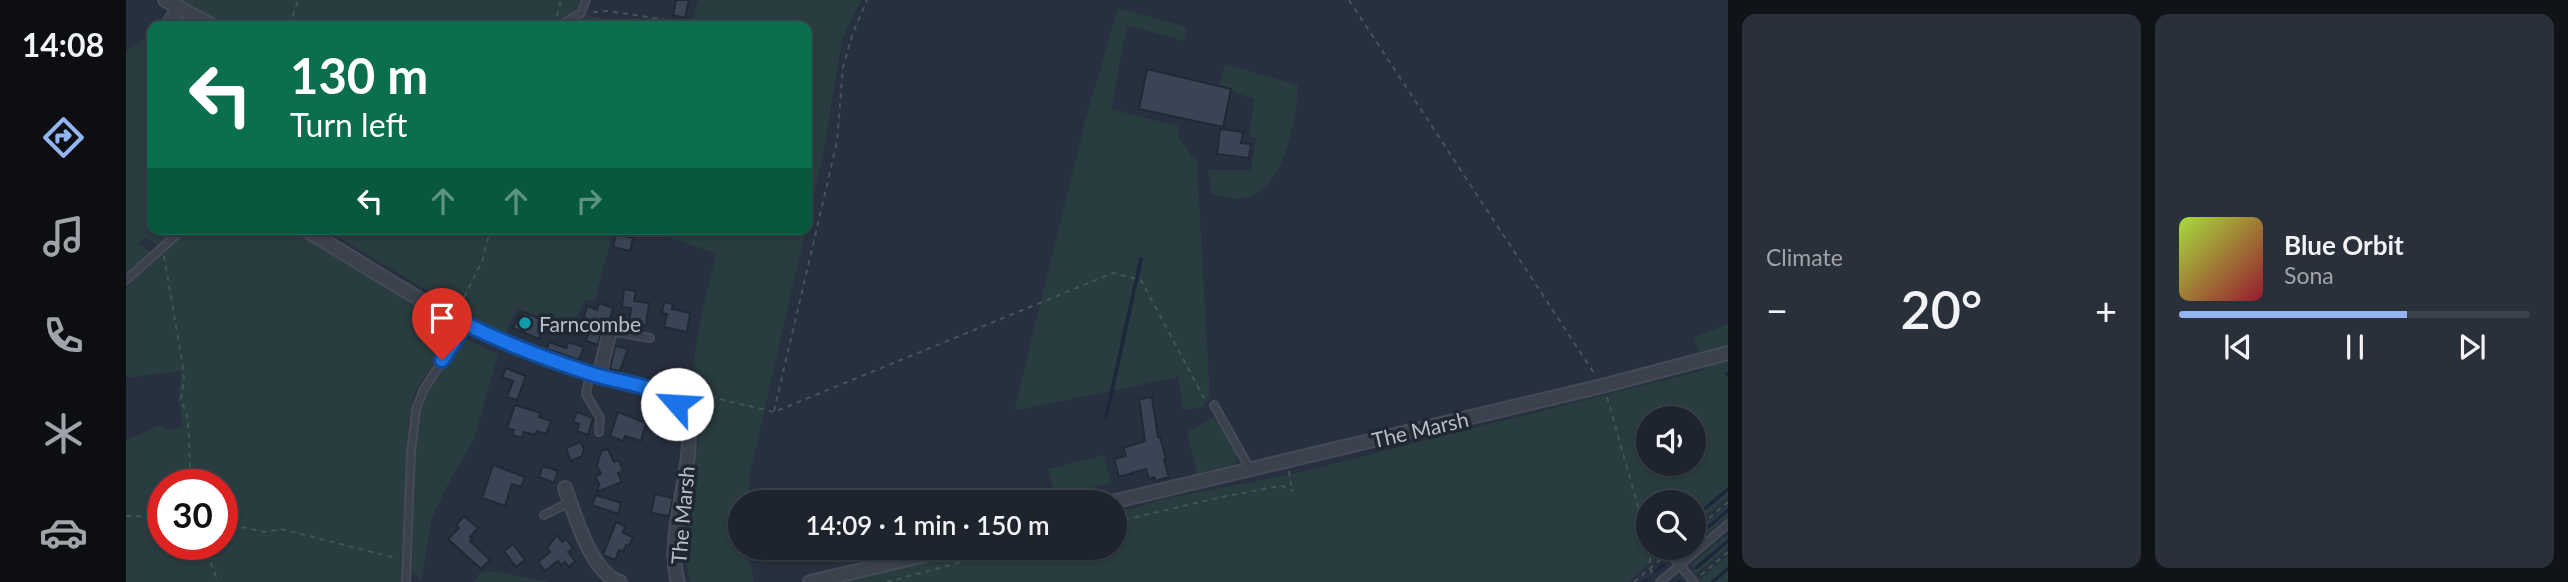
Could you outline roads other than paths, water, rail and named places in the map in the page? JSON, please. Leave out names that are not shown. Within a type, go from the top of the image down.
[{"type":"street","points":[[165,0],[204,21]]},
{"type":"street","points":[[170,21],[178,7]]},
{"type":"street","points":[[314,235],[466,324],[511,345],[595,375],[610,331]]},
{"type":"street","name":"The Marsh","points":[[1127,498],[1728,354]]},
{"type":"street","name":"The Marsh","points":[[595,375],[662,393],[683,411],[689,439],[675,537],[674,562],[678,582]]},
{"type":"street","points":[[565,488],[595,561],[605,574],[620,582]]},
{"type":"street","points":[[810,582],[904,560]]},
{"type":"lane","points":[[564,21],[581,13],[586,0]]},
{"type":"lane","points":[[126,280],[176,235]]},
{"type":"lane","points":[[406,582],[411,453],[416,409],[428,382],[466,324]]},
{"type":"lane","points":[[610,331],[650,338]]},
{"type":"lane","points":[[595,375],[586,394],[602,422],[599,432]]},
{"type":"lane","points":[[1214,404],[1250,469]]},
{"type":"lane","points":[[544,515],[570,502]]},
{"type":"lane","points":[[1659,582],[1728,524]]},
{"type":"lane","points":[[1675,560],[1694,582]]},
{"type":"waterway","points":[[1106,417],[1141,259]]},
{"type":"waterway","points":[[1706,508],[1728,489]]},
{"type":"waterway","points":[[1706,529],[1728,510]]},
{"type":"waterway","points":[[1696,568],[1728,541]]},
{"type":"waterway","points":[[1656,571],[1664,565]]},
{"type":"waterway","points":[[1712,582],[1728,569]]},
{"type":"place","name":"Farncombe","points":[[525,323]]}]
